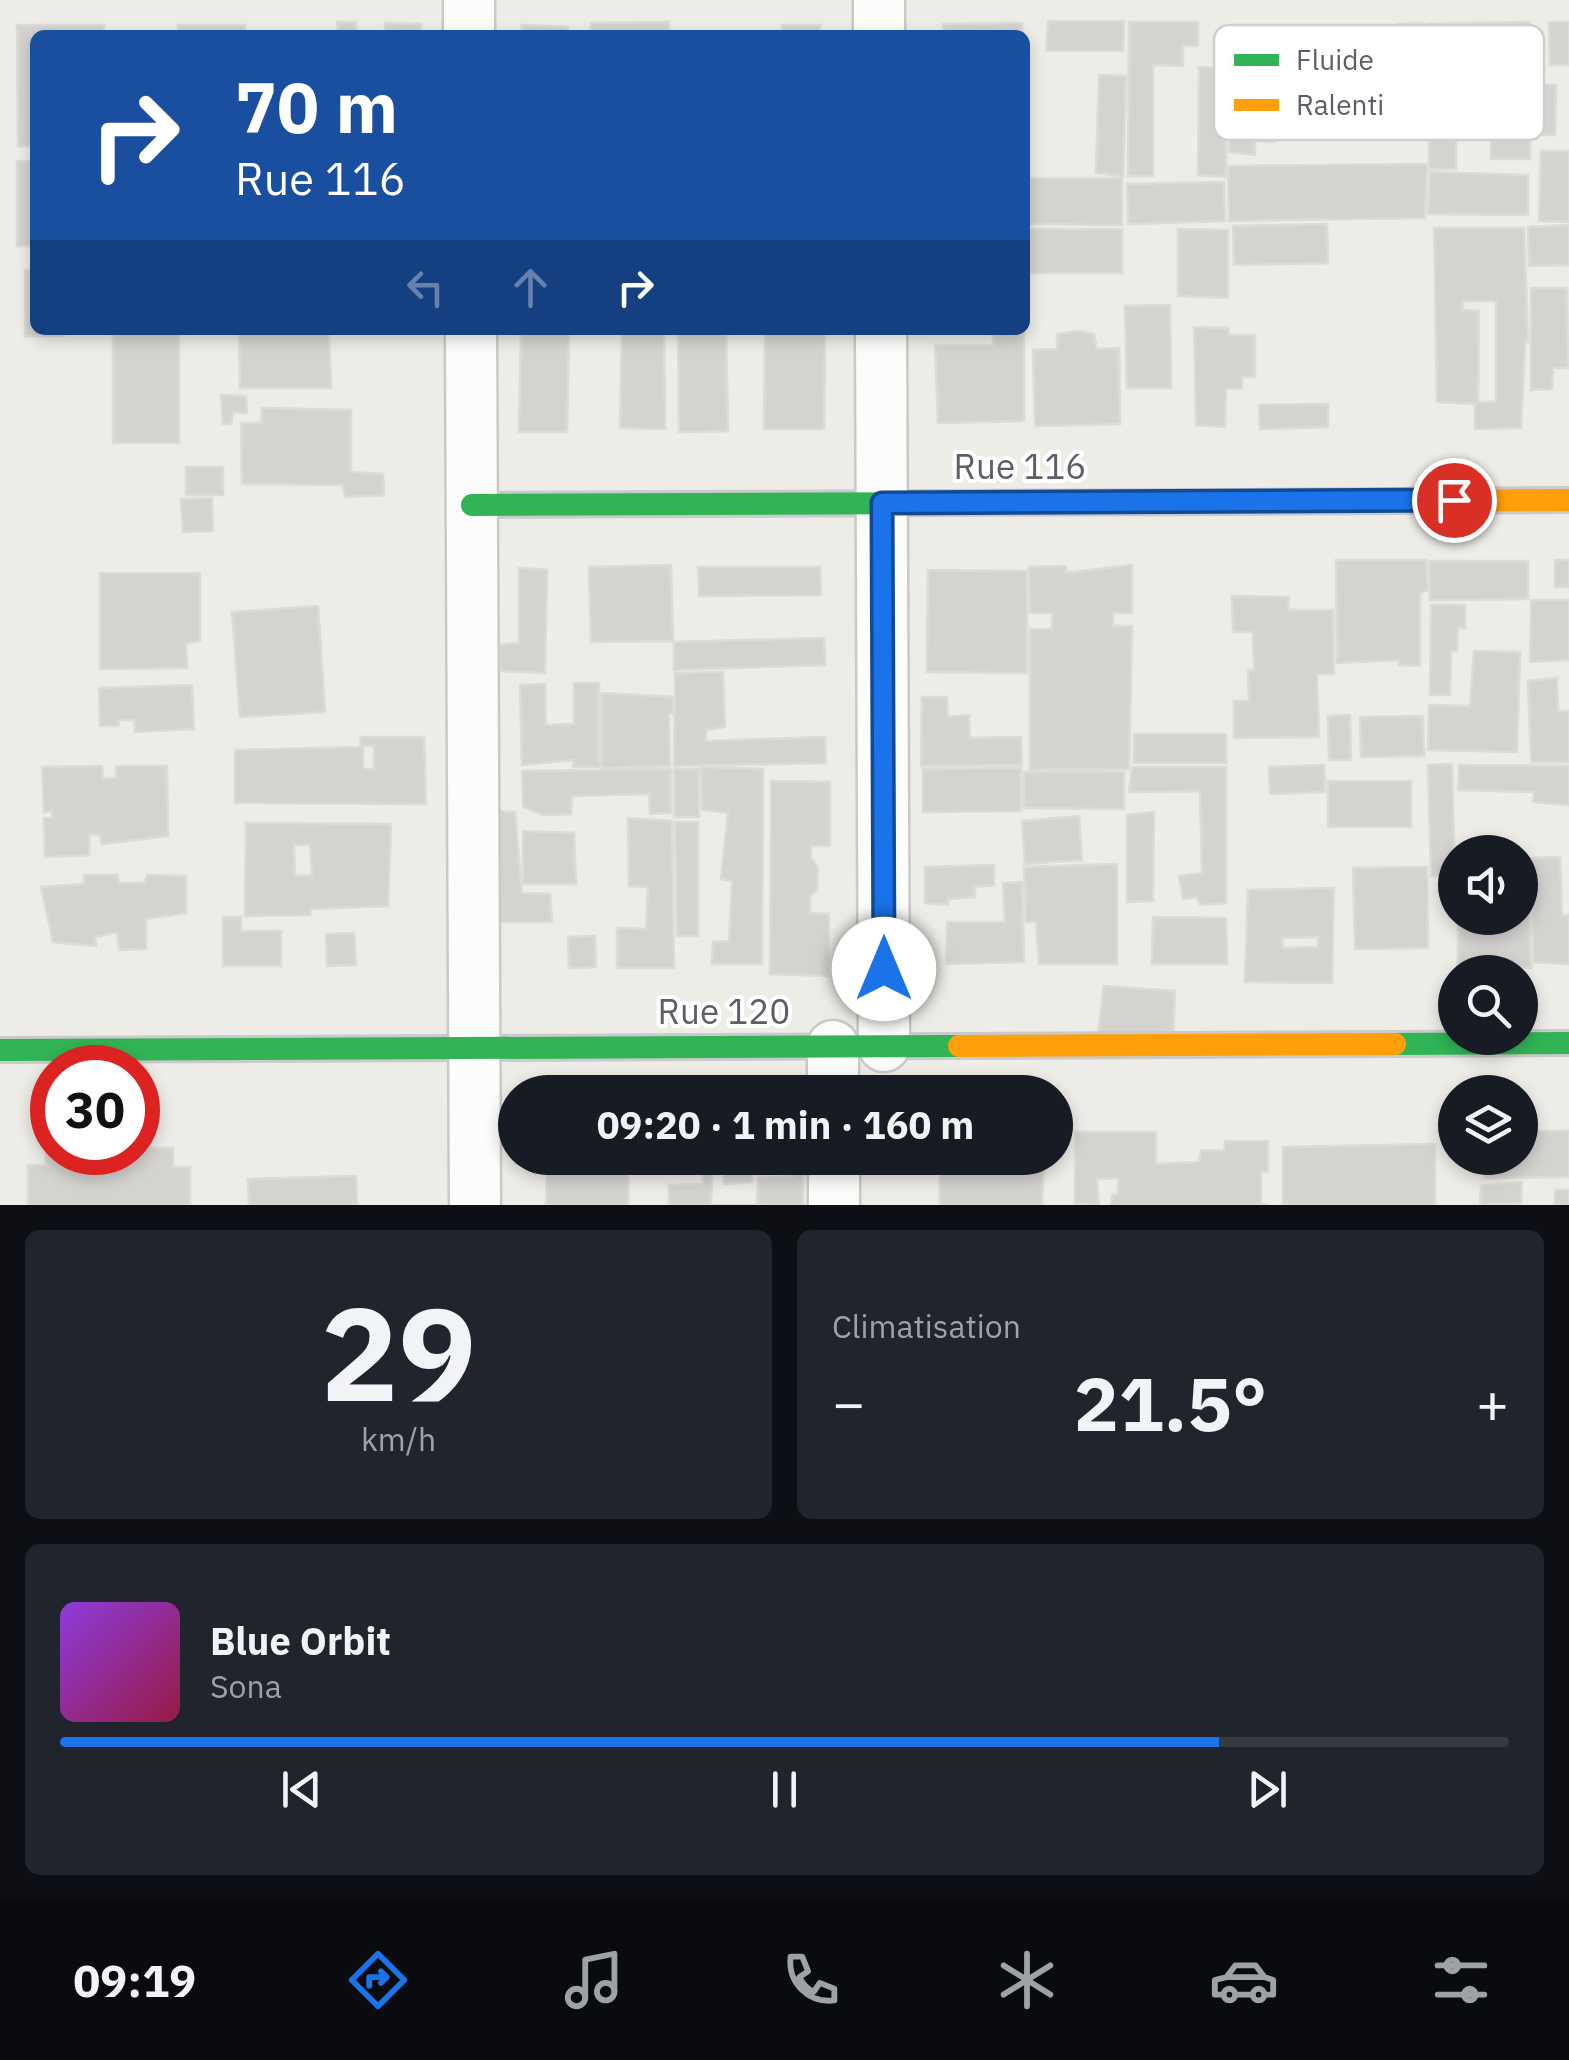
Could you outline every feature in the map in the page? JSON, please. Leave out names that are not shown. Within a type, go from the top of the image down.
[{"type":"street","points":[[469,0],[469,30]]},
{"type":"street","points":[[879,0],[879,30]]},
{"type":"street","points":[[471,335],[475,1205]]},
{"type":"street","points":[[880,335],[884,1046]]},
{"type":"street","name":"Rue 116","points":[[472,505],[1569,500]]},
{"type":"street","name":"Rue 120","points":[[0,1050],[474,1048],[833,1069],[884,1046],[1569,1043]]},
{"type":"street","points":[[834,1175],[834,1205]]},
{"type":"building","points":[[1048,21],[1124,21],[1123,51],[1046,51]]},
{"type":"building","points":[[337,22],[356,22],[356,30],[338,30]]},
{"type":"building","points":[[669,22],[669,30],[591,30],[591,23]]},
{"type":"building","points":[[1129,22],[1198,22],[1198,46],[1183,46],[1183,66],[1153,65],[1153,176],[1128,176]]},
{"type":"building","points":[[1529,22],[1529,25],[1427,24]]},
{"type":"building","points":[[1549,22],[1569,22],[1569,65],[1550,65]]},
{"type":"building","points":[[385,23],[421,24],[421,30],[385,30]]},
{"type":"building","points":[[1022,23],[1022,30],[944,30],[943,24]]},
{"type":"building","points":[[17,25],[104,25],[104,30],[30,30],[30,146],[18,146]]},
{"type":"building","points":[[178,25],[245,25],[245,30],[178,30]]},
{"type":"building","points":[[522,25],[568,27],[568,30],[522,30]]},
{"type":"building","points":[[782,25],[820,25],[820,30],[782,30]]},
{"type":"building","points":[[1199,67],[1214,68],[1214,140],[1226,140],[1226,177],[1198,175]]},
{"type":"building","points":[[1099,75],[1126,76],[1123,176],[1096,173]]},
{"type":"building","points":[[1544,85],[1556,85],[1555,135],[1544,135]]},
{"type":"building","points":[[1229,140],[1274,140],[1255,141],[1255,155],[1229,152]]},
{"type":"building","points":[[1429,140],[1456,140],[1456,169],[1429,169]]},
{"type":"building","points":[[1491,140],[1530,140],[1530,159],[1491,159]]},
{"type":"building","points":[[1541,151],[1569,151],[1569,222],[1539,221]]},
{"type":"building","points":[[17,161],[30,161],[30,246],[17,246]]},
{"type":"building","points":[[1427,164],[1425,218],[1229,221],[1228,166]]},
{"type":"building","points":[[1430,172],[1528,175],[1528,215],[1428,214]]},
{"type":"building","points":[[1030,178],[1122,178],[1122,225],[1030,224]]},
{"type":"building","points":[[1224,182],[1225,221],[1128,224],[1127,184]]},
{"type":"building","points":[[1327,224],[1328,263],[1234,265],[1233,226]]},
{"type":"building","points":[[1569,225],[1569,265],[1529,266],[1528,227]]},
{"type":"building","points":[[1434,228],[1524,228],[1528,342],[1521,428],[1475,429],[1475,404],[1437,402]],"holes":[[[1463,301],[1496,301],[1496,402],[1478,402],[1479,311],[1463,310]]]},
{"type":"building","points":[[1030,229],[1122,229],[1122,273],[1030,273]]},
{"type":"building","points":[[1178,229],[1228,230],[1228,298],[1178,296]]},
{"type":"building","points":[[25,270],[30,270],[30,335],[64,336],[25,336]]},
{"type":"building","points":[[1531,288],[1567,288],[1568,368],[1553,368],[1552,389],[1531,390]]},
{"type":"building","points":[[1170,305],[1171,388],[1127,388],[1125,306]]},
{"type":"building","points":[[1194,327],[1228,328],[1229,335],[1255,335],[1255,377],[1242,377],[1242,389],[1226,388],[1225,427],[1196,425]]},
{"type":"building","points":[[1057,334],[1094,334],[1097,349],[1119,348],[1120,424],[1035,426],[1033,350],[1057,349]]},
{"type":"building","points":[[113,335],[179,335],[179,443],[113,443]]},
{"type":"building","points":[[239,335],[329,335],[331,388],[240,388]]},
{"type":"building","points":[[521,335],[569,335],[567,432],[519,432]]},
{"type":"building","points":[[622,335],[664,335],[665,429],[620,428]]},
{"type":"building","points":[[678,335],[726,335],[728,431],[679,432]]},
{"type":"building","points":[[765,335],[825,335],[824,429],[764,429]]},
{"type":"building","points":[[993,335],[1024,335],[1024,421],[938,423],[935,345],[993,345]]},
{"type":"building","points":[[221,395],[246,396],[247,413],[233,412],[231,424],[223,424]]},
{"type":"building","points":[[1328,404],[1328,427],[1260,429],[1259,405]]},
{"type":"building","points":[[262,408],[351,410],[351,472],[383,474],[384,495],[345,497],[343,485],[242,484],[241,423],[261,423]]},
{"type":"building","points":[[186,467],[223,467],[223,495],[186,495]]},
{"type":"building","points":[[212,498],[213,531],[183,532],[181,499]]},
{"type":"building","points":[[1336,560],[1426,560],[1428,590],[1420,593],[1420,666],[1399,665],[1399,660],[1337,663]]},
{"type":"building","points":[[1555,560],[1569,560],[1569,587],[1555,587]]},
{"type":"building","points":[[1429,561],[1528,561],[1528,599],[1430,600]]},
{"type":"building","points":[[671,565],[673,641],[591,642],[589,567]]},
{"type":"building","points":[[1132,565],[1132,613],[1113,613],[1113,626],[1132,626],[1129,769],[1030,770],[1030,629],[1052,629],[1052,613],[1030,613],[1029,567],[1066,566],[1066,573]]},
{"type":"building","points":[[698,567],[820,567],[821,595],[699,596]]},
{"type":"building","points":[[519,568],[547,570],[545,673],[500,671],[499,645],[519,643]]},
{"type":"building","points":[[928,570],[1027,571],[1027,673],[927,672]]},
{"type":"building","points":[[100,573],[200,573],[200,641],[186,643],[187,668],[100,669]]},
{"type":"building","points":[[1232,596],[1289,597],[1288,610],[1333,610],[1334,674],[1317,674],[1319,737],[1234,738],[1234,701],[1249,701],[1248,670],[1254,670],[1253,632],[1233,632]]},
{"type":"building","points":[[1531,600],[1569,600],[1569,660],[1530,662]]},
{"type":"building","points":[[1431,605],[1465,605],[1465,628],[1458,627],[1457,651],[1451,651],[1450,695],[1430,695]]},
{"type":"building","points":[[318,606],[325,712],[240,717],[232,612]]},
{"type":"building","points":[[824,638],[825,665],[674,670],[674,642]]},
{"type":"building","points":[[1474,651],[1520,652],[1517,752],[1428,750],[1429,705],[1470,706]]},
{"type":"building","points":[[723,672],[725,727],[706,730],[706,741],[825,737],[826,763],[674,766],[675,673]]},
{"type":"building","points":[[1557,678],[1558,711],[1569,711],[1569,762],[1531,762],[1528,681]]},
{"type":"building","points":[[574,683],[599,683],[599,767],[573,767],[574,760],[522,765],[520,685],[545,684],[546,725],[574,724]]},
{"type":"building","points":[[192,685],[194,729],[135,732],[135,720],[118,720],[119,726],[100,726],[99,688]]},
{"type":"building","points":[[601,693],[673,697],[673,713],[669,714],[670,766],[601,768]]},
{"type":"building","points":[[922,697],[947,697],[948,717],[969,715],[970,738],[1021,737],[1022,765],[921,766]]},
{"type":"building","points":[[1350,715],[1351,760],[1329,760],[1328,716]]},
{"type":"building","points":[[1423,716],[1424,756],[1361,757],[1360,717]]},
{"type":"building","points":[[1134,734],[1226,734],[1226,763],[1134,763]]},
{"type":"building","points":[[361,737],[424,737],[426,804],[235,803],[235,750],[360,747]],"holes":[[[363,746],[374,746],[374,769],[363,769]]]},
{"type":"building","points":[[1452,764],[1454,835],[1438,835],[1438,876],[1431,876],[1428,765]]},
{"type":"building","points":[[1324,765],[1325,792],[1270,794],[1269,767]]},
{"type":"building","points":[[1459,765],[1569,766],[1569,805],[1533,802],[1534,792],[1458,790]]},
{"type":"building","points":[[102,766],[103,778],[116,778],[116,766],[167,766],[168,836],[102,844],[100,835],[90,834],[89,855],[45,857],[44,818],[52,818],[52,811],[44,812],[42,767]]},
{"type":"building","points":[[701,767],[763,769],[762,964],[712,964],[713,942],[729,941],[732,881],[721,879],[728,813],[702,810]]},
{"type":"building","points":[[1132,767],[1226,767],[1226,903],[1200,905],[1197,897],[1183,899],[1179,876],[1202,873],[1200,791],[1129,792]]},
{"type":"building","points":[[1021,768],[1021,811],[923,812],[923,769]]},
{"type":"building","points":[[671,769],[671,813],[650,814],[649,794],[572,796],[571,814],[543,815],[523,807],[522,771]]},
{"type":"building","points":[[674,769],[699,769],[699,817],[674,817]]},
{"type":"building","points":[[1024,772],[1124,772],[1124,809],[1024,808]]},
{"type":"building","points":[[771,781],[830,782],[830,846],[811,846],[811,858],[818,867],[817,890],[810,896],[810,913],[829,914],[828,976],[770,974]]},
{"type":"building","points":[[1328,781],[1411,781],[1411,827],[1328,827]]},
{"type":"building","points":[[495,811],[515,812],[522,893],[550,894],[552,922],[499,922]]},
{"type":"building","points":[[1154,812],[1153,901],[1127,902],[1127,815]]},
{"type":"building","points":[[1079,816],[1082,860],[1025,864],[1022,821]]},
{"type":"building","points":[[628,818],[672,821],[674,968],[617,968],[617,928],[646,929],[648,887],[629,886]]},
{"type":"building","points":[[675,822],[698,822],[698,936],[677,936]]},
{"type":"building","points":[[246,823],[391,824],[388,906],[311,909],[310,915],[245,916]],"holes":[[[294,845],[310,845],[312,875],[295,876]]]},
{"type":"building","points":[[523,831],[574,833],[576,884],[523,884]]},
{"type":"building","points":[[1560,857],[1562,916],[1569,915],[1569,964],[1538,962],[1538,955],[1533,955],[1532,935],[1538,935],[1538,858]]},
{"type":"building","points":[[1117,864],[1117,964],[1039,964],[1036,922],[1026,922],[1024,867]]},
{"type":"building","points":[[994,865],[994,885],[975,887],[975,897],[948,899],[948,905],[925,903],[925,867]]},
{"type":"building","points":[[1427,867],[1428,948],[1355,949],[1353,868]]},
{"type":"building","points":[[84,875],[117,875],[119,883],[144,883],[147,875],[186,876],[186,913],[146,919],[146,949],[119,950],[117,932],[95,937],[96,946],[53,942],[41,887],[84,884]]},
{"type":"building","points":[[1022,882],[1024,962],[946,964],[947,922],[1005,922],[1003,883]]},
{"type":"building","points":[[1334,888],[1332,983],[1245,982],[1248,890]],"holes":[[[1318,937],[1318,947],[1283,948],[1282,938]]]},
{"type":"building","points":[[223,917],[241,917],[241,931],[281,931],[281,966],[223,966]]},
{"type":"building","points":[[1153,917],[1226,918],[1227,964],[1152,964]]},
{"type":"building","points":[[354,933],[356,965],[327,966],[326,934]]},
{"type":"building","points":[[1458,935],[1530,935],[1531,955],[1458,955]]},
{"type":"building","points":[[595,936],[596,967],[569,968],[568,937]]},
{"type":"building","points":[[1104,986],[1175,991],[1173,1043],[1097,1042]]},
{"type":"building","points":[[1538,1131],[1569,1131],[1569,1177],[1485,1178],[1538,1175]]},
{"type":"building","points":[[1075,1132],[1156,1132],[1156,1164],[1199,1162],[1201,1150],[1224,1151],[1225,1141],[1268,1141],[1268,1172],[1261,1172],[1261,1204],[1268,1205],[1111,1205],[1112,1195],[1118,1194],[1118,1178],[1097,1179],[1099,1205],[1075,1204]]},
{"type":"building","points":[[1435,1144],[1435,1205],[1283,1205],[1283,1147]]},
{"type":"building","points":[[160,1148],[173,1148],[173,1167],[190,1167],[190,1205],[28,1205],[28,1165],[30,1175],[160,1175]]},
{"type":"building","points":[[547,1175],[629,1175],[628,1205],[546,1205]]},
{"type":"building","points":[[703,1175],[724,1175],[724,1184],[752,1182],[752,1175],[795,1175],[758,1178],[757,1203],[764,1205],[669,1205],[669,1185],[703,1184]]},
{"type":"building","points":[[712,1175],[804,1175],[803,1205],[711,1205]]},
{"type":"building","points":[[939,1175],[1043,1175],[1042,1205],[940,1205]]},
{"type":"building","points":[[356,1176],[357,1205],[249,1205],[248,1179]]},
{"type":"building","points":[[1522,1182],[1521,1203],[1480,1205],[1481,1186]]},
{"type":"building","points":[[1555,1190],[1569,1190],[1569,1205],[1555,1205]]},
{"type":"traffic: fast","points":[[472,505],[1228,502]]},
{"type":"traffic: fast","points":[[1395,1044],[1569,1043]]},
{"type":"traffic: fast","points":[[0,1050],[959,1046]]},
{"type":"traffic: slow","points":[[1228,502],[1569,500]]},
{"type":"traffic: slow","points":[[959,1046],[1395,1044]]},
{"type":"route","points":[[884,969],[882,503],[1454,500]]}]
